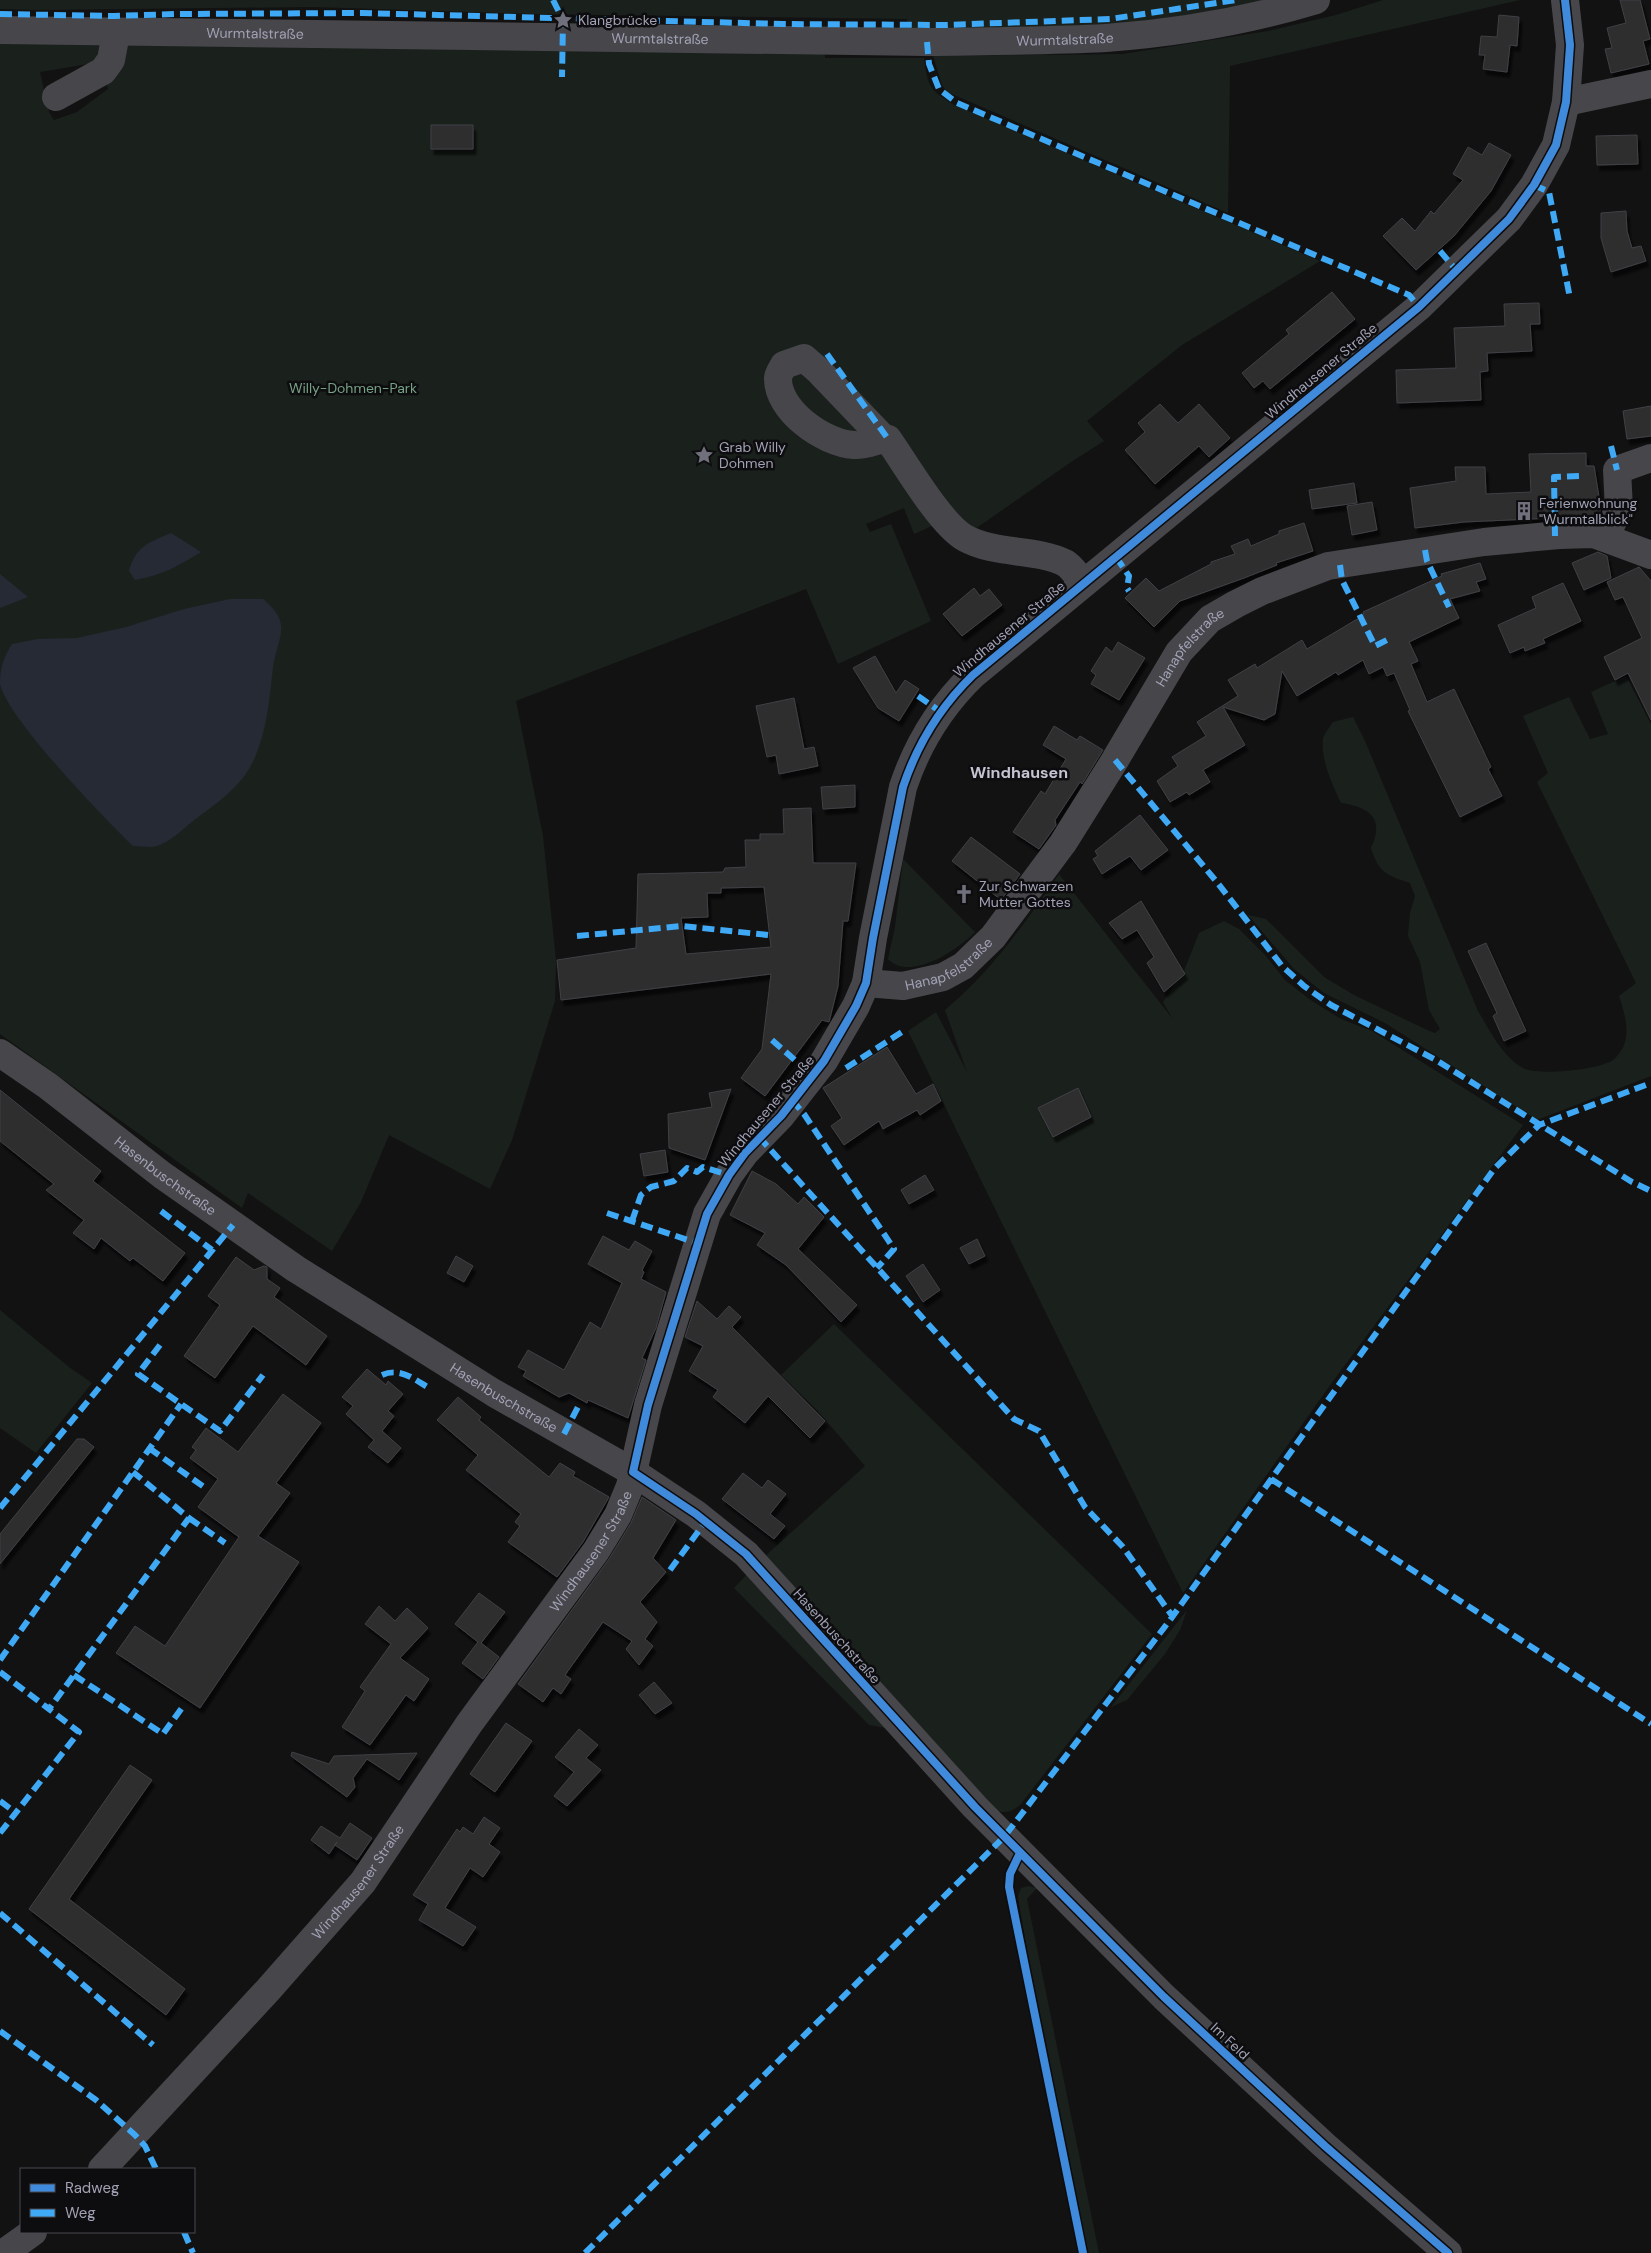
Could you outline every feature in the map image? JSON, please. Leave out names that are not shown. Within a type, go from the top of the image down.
[{"type":"street","name":"Wurmtalstraße","points":[[0,30],[927,42],[1050,40],[1107,38],[1177,30],[1316,0]]},
{"type":"street","name":"Windhausener Straße","points":[[103,2168],[136,2135],[363,1882],[464,1731],[596,1551],[618,1514],[630,1486],[648,1405],[707,1214],[729,1175],[745,1153],[781,1116],[824,1061],[856,1006],[866,983],[895,817],[909,768],[937,717],[955,693],[1084,582],[1419,307],[1509,220],[1534,185],[1556,144],[1566,102],[1570,46],[1565,0]]},
{"type":"street","points":[[56,97],[103,71],[111,60],[116,33]]},
{"type":"street","points":[[1566,102],[1651,84]]},
{"type":"street","points":[[884,439],[888,439],[946,522],[964,538],[988,548],[1035,555],[1066,564],[1084,582]]},
{"type":"street","points":[[1605,537],[1619,509],[1617,470],[1651,458]]},
{"type":"street","name":"Hanapfelstraße","points":[[866,983],[903,986],[943,977],[963,966],[993,937],[1063,843],[1180,652],[1210,619],[1262,591],[1328,566],[1484,542],[1559,535],[1594,534],[1651,555]]},
{"type":"street","name":"Hasenbuschstraße","points":[[0,1053],[48,1086],[162,1175],[296,1269],[494,1393],[633,1472],[696,1514],[746,1554],[1004,1837]]},
{"type":"street","name":"Im Feld","points":[[1004,1837],[1164,1997],[1325,2146],[1448,2253]]},
{"type":"street","points":[[4,2253],[32,2233]]},
{"type":"green space","points":[[0,0],[1266,0],[1130,27],[908,31],[907,19],[533,14],[313,7],[37,10],[0,9]]},
{"type":"green space","points":[[1383,0],[1520,0],[1230,66],[1228,213],[947,92],[942,85],[933,56],[1123,54],[1268,31],[1336,15]]},
{"type":"green space","name":"Willy-Dohmen-Park","points":[[824,40],[825,58],[924,58],[931,87],[954,105],[1320,261],[1182,345],[1087,421],[1104,441],[968,534],[950,518],[914,534],[904,508],[866,524],[870,532],[891,524],[931,621],[838,664],[806,589],[516,701],[543,836],[556,960],[555,1001],[512,1140],[490,1189],[389,1135],[361,1202],[332,1251],[248,1193],[242,1208],[0,1034],[0,42]],"holes":[[[100,62],[108,89],[77,112],[54,120],[49,112],[40,72]]]},
{"type":"green space","points":[[1626,676],[1651,724],[1651,1076],[1537,1120],[1385,1023],[1324,993],[1294,969],[1248,915],[1266,919],[1324,977],[1354,995],[1435,1033],[1440,1029],[1429,1010],[1420,962],[1408,936],[1410,913],[1415,896],[1410,883],[1384,872],[1377,863],[1371,848],[1376,829],[1372,816],[1360,808],[1341,803],[1325,764],[1323,739],[1326,732],[1333,722],[1353,717],[1365,741],[1478,1011],[1503,1050],[1523,1068],[1541,1072],[1595,1067],[1613,1060],[1623,1047],[1626,1039],[1624,1014],[1619,996],[1636,983],[1537,782],[1548,773],[1523,716],[1569,697],[1590,739],[1608,734],[1591,692]]},
{"type":"green space","points":[[903,859],[975,932],[946,955],[921,965],[908,967],[897,965],[888,959],[895,927]]},
{"type":"green space","points":[[1059,874],[1172,1018],[1163,1002],[1184,971],[1199,933],[1224,921],[1239,929],[1265,955],[1285,980],[1309,999],[1341,1019],[1372,1031],[1523,1125],[1328,1388],[1183,1593],[908,1031],[936,1012],[967,1072],[945,1010],[992,963],[1020,929]]},
{"type":"green space","points":[[0,1310],[69,1367],[92,1383],[36,1453],[0,1428]]},
{"type":"green space","points":[[834,1324],[1152,1634],[1021,1804],[1015,1809],[1005,1812],[993,1810],[764,1557],[865,1466],[817,1410],[781,1375]]},
{"type":"green space","points":[[750,1571],[886,1728],[869,1725],[734,1588]]},
{"type":"green space","points":[[1187,1610],[1180,1630],[1165,1654],[1127,1700],[1111,1707]]},
{"type":"green space","points":[[1029,1886],[1037,1888],[1027,1899],[1099,2253],[1088,2253],[1026,1945],[1018,1896],[1021,1888]]},
{"type":"shaded area","points":[[171,533],[201,552],[170,569],[135,580],[129,571],[135,556],[144,546]]},
{"type":"shaded area","points":[[0,574],[28,597],[0,608]]},
{"type":"shaded area","points":[[230,599],[263,599],[278,616],[281,623],[265,725],[256,754],[250,767],[237,785],[174,837],[158,846],[133,846],[58,767],[19,719],[6,698],[0,683],[5,658],[12,644],[38,639],[77,638],[126,627],[184,609]]},
{"type":"building","points":[[1620,0],[1640,0],[1650,39],[1643,41],[1649,64],[1611,73],[1605,49],[1612,48],[1607,28],[1626,23]]},
{"type":"building","points":[[1499,15],[1519,17],[1517,46],[1510,45],[1507,72],[1483,69],[1485,55],[1479,55],[1481,36],[1497,37]]},
{"type":"building","points":[[431,125],[473,125],[473,149],[431,149]]},
{"type":"building","points":[[1637,135],[1638,164],[1597,165],[1596,136]]},
{"type":"building","points":[[1489,143],[1511,155],[1491,191],[1454,236],[1416,270],[1383,236],[1402,218],[1415,231],[1431,211],[1434,214],[1463,180],[1453,174],[1468,147],[1482,155]]},
{"type":"building","points":[[1626,211],[1627,231],[1632,248],[1641,246],[1646,261],[1611,272],[1601,238],[1601,213]]},
{"type":"building","points":[[1332,292],[1355,319],[1270,389],[1263,381],[1254,388],[1242,373],[1289,334],[1286,330]]},
{"type":"building","points":[[1539,303],[1540,324],[1530,324],[1532,351],[1487,353],[1488,371],[1480,372],[1481,400],[1397,403],[1396,370],[1456,368],[1454,328],[1505,326],[1504,304]]},
{"type":"building","points":[[1160,404],[1178,423],[1199,404],[1230,438],[1209,457],[1199,446],[1155,484],[1125,450],[1145,432],[1138,423]]},
{"type":"building","points":[[1651,406],[1651,436],[1627,439],[1623,411]]},
{"type":"building","points":[[1586,453],[1586,466],[1594,466],[1601,509],[1598,516],[1464,522],[1415,528],[1410,488],[1456,481],[1455,467],[1485,467],[1486,494],[1531,492],[1529,454]]},
{"type":"building","points":[[1354,483],[1357,503],[1312,509],[1309,490]]},
{"type":"building","points":[[1372,502],[1377,530],[1352,535],[1347,506]]},
{"type":"building","points":[[1304,523],[1313,551],[1276,563],[1277,565],[1180,601],[1154,627],[1125,598],[1146,578],[1159,591],[1211,564],[1211,562],[1235,554],[1231,546],[1248,539],[1251,546],[1279,534],[1279,531]]},
{"type":"building","points":[[1598,552],[1607,556],[1611,578],[1584,590],[1572,563]]},
{"type":"building","points":[[1480,563],[1486,579],[1476,582],[1480,591],[1450,599],[1459,618],[1409,642],[1418,661],[1411,664],[1427,702],[1454,689],[1491,767],[1488,769],[1502,796],[1460,817],[1408,711],[1410,710],[1394,673],[1387,676],[1383,667],[1369,674],[1363,660],[1338,675],[1336,672],[1297,696],[1282,671],[1275,714],[1264,720],[1223,707],[1245,745],[1203,770],[1210,782],[1189,795],[1187,792],[1170,802],[1157,781],[1178,766],[1172,757],[1206,736],[1197,722],[1238,696],[1228,680],[1255,664],[1257,668],[1302,640],[1307,649],[1364,615],[1363,612],[1442,576],[1441,574]]},
{"type":"building","points":[[1639,567],[1651,581],[1651,720],[1628,673],[1615,680],[1604,657],[1642,638],[1623,597],[1615,600],[1607,582]]},
{"type":"building","points":[[1563,583],[1581,621],[1543,639],[1545,643],[1525,651],[1524,647],[1510,653],[1498,625],[1536,608],[1532,597]]},
{"type":"building","points":[[974,588],[980,596],[989,589],[1002,605],[962,636],[943,614]]},
{"type":"building","points":[[1118,642],[1145,658],[1119,700],[1091,684],[1096,675],[1091,671],[1106,647],[1112,652]]},
{"type":"building","points":[[875,656],[896,693],[905,680],[919,689],[899,721],[878,708],[853,668]]},
{"type":"building","points":[[794,698],[804,749],[814,747],[818,766],[779,774],[776,755],[767,757],[756,706]]},
{"type":"building","points":[[1054,726],[1077,740],[1080,736],[1103,750],[1082,784],[1080,782],[1055,820],[1056,825],[1039,849],[1013,832],[1041,791],[1045,794],[1066,759],[1043,745]]},
{"type":"building","points":[[855,785],[855,807],[823,809],[821,787]]},
{"type":"building","points":[[811,808],[813,863],[856,863],[848,921],[843,921],[838,986],[829,1022],[822,1020],[765,1096],[741,1078],[762,1049],[771,974],[561,1000],[557,960],[636,948],[638,874],[723,872],[725,868],[746,867],[745,840],[760,840],[760,834],[784,834],[783,809]],"holes":[[[764,887],[771,947],[686,954],[681,918],[708,917],[707,893],[721,893],[721,888]]]},
{"type":"building","points":[[1140,815],[1168,850],[1141,870],[1130,856],[1102,874],[1093,859],[1098,856],[1095,851]]},
{"type":"building","points":[[971,837],[1020,874],[1001,900],[952,861]]},
{"type":"building","points":[[1141,901],[1185,974],[1164,992],[1147,963],[1154,957],[1137,930],[1122,939],[1109,923]]},
{"type":"building","points":[[1486,943],[1526,1031],[1504,1041],[1493,1016],[1497,1013],[1468,951]]},
{"type":"building","points":[[887,1047],[916,1094],[933,1084],[941,1101],[920,1115],[917,1110],[883,1129],[879,1121],[844,1145],[831,1126],[842,1118],[823,1088]]},
{"type":"building","points":[[1078,1088],[1091,1117],[1053,1137],[1038,1108]]},
{"type":"building","points":[[731,1089],[705,1160],[669,1148],[668,1114],[712,1107],[709,1093]]},
{"type":"building","points":[[0,1090],[101,1171],[93,1181],[185,1253],[163,1281],[133,1258],[130,1261],[101,1238],[94,1249],[73,1233],[84,1220],[46,1190],[54,1184],[0,1141]]},
{"type":"building","points":[[665,1150],[668,1172],[644,1176],[640,1154]]},
{"type":"building","points":[[752,1171],[776,1184],[798,1204],[804,1197],[824,1217],[798,1249],[857,1305],[841,1322],[786,1265],[757,1245],[765,1233],[730,1215]]},
{"type":"building","points":[[925,1175],[934,1190],[909,1204],[901,1190]]},
{"type":"building","points":[[603,1236],[629,1250],[635,1241],[652,1251],[642,1270],[644,1272],[641,1279],[666,1292],[656,1328],[642,1358],[646,1360],[628,1418],[588,1400],[587,1403],[569,1393],[559,1397],[523,1376],[526,1371],[518,1367],[528,1350],[564,1370],[590,1322],[601,1329],[622,1283],[588,1264]]},
{"type":"building","points":[[977,1239],[985,1256],[969,1264],[960,1248]]},
{"type":"building","points":[[456,1256],[473,1266],[464,1282],[447,1273]]},
{"type":"building","points":[[236,1257],[254,1270],[264,1266],[267,1267],[267,1279],[280,1288],[274,1297],[327,1336],[306,1365],[253,1326],[215,1378],[184,1356],[220,1305],[208,1296]]},
{"type":"building","points":[[923,1264],[940,1290],[923,1302],[906,1276]]},
{"type":"building","points":[[697,1301],[717,1319],[729,1306],[741,1317],[732,1327],[825,1421],[810,1438],[768,1396],[745,1423],[713,1397],[718,1390],[689,1371],[703,1346],[685,1337]]},
{"type":"building","points":[[367,1369],[386,1385],[388,1381],[403,1394],[388,1411],[394,1416],[382,1431],[401,1448],[388,1463],[368,1447],[374,1440],[346,1414],[353,1406],[342,1397]]},
{"type":"building","points":[[283,1394],[321,1423],[276,1483],[290,1493],[258,1536],[299,1562],[200,1708],[116,1653],[135,1626],[165,1646],[239,1537],[198,1507],[218,1479],[190,1458],[196,1450],[192,1447],[206,1428],[238,1452]]},
{"type":"building","points":[[458,1397],[481,1417],[479,1420],[549,1477],[560,1463],[575,1472],[573,1476],[609,1497],[583,1542],[557,1577],[508,1542],[520,1526],[515,1522],[521,1514],[466,1470],[478,1455],[437,1420]]},
{"type":"building","points":[[77,1439],[84,1439],[94,1447],[0,1564],[0,1534]]},
{"type":"building","points":[[743,1473],[762,1488],[768,1480],[786,1494],[770,1514],[785,1526],[774,1539],[722,1499]]},
{"type":"building","points":[[642,1497],[676,1520],[653,1558],[666,1572],[640,1602],[657,1622],[645,1639],[653,1646],[639,1665],[626,1649],[632,1641],[603,1622],[565,1675],[571,1679],[561,1694],[553,1688],[543,1702],[518,1684],[609,1559],[631,1523]]},
{"type":"building","points":[[479,1593],[505,1612],[481,1643],[499,1657],[483,1679],[462,1663],[478,1642],[455,1624]]},
{"type":"building","points":[[379,1606],[395,1621],[407,1608],[428,1628],[400,1658],[429,1679],[414,1701],[406,1695],[370,1745],[342,1727],[365,1691],[360,1687],[391,1644],[365,1624]]},
{"type":"building","points":[[654,1682],[672,1703],[655,1714],[639,1695]]},
{"type":"building","points":[[506,1723],[532,1741],[495,1792],[470,1774]]},
{"type":"building","points":[[579,1729],[598,1745],[586,1758],[601,1770],[567,1806],[554,1796],[574,1772],[555,1757]]},
{"type":"building","points":[[292,1752],[329,1764],[334,1756],[417,1753],[399,1780],[367,1759],[353,1778],[355,1787],[347,1797],[291,1756]]},
{"type":"building","points":[[130,1765],[152,1780],[69,1899],[185,1989],[166,2015],[29,1909]]},
{"type":"building","points":[[484,1817],[500,1828],[489,1844],[500,1852],[483,1877],[470,1868],[445,1908],[476,1927],[463,1946],[419,1920],[428,1904],[413,1895],[457,1829],[460,1832],[463,1827],[473,1834]]},
{"type":"building","points":[[350,1823],[372,1838],[357,1860],[335,1845],[329,1854],[311,1840],[321,1826],[340,1838]]},
{"type":"marked path","points":[[553,0],[563,20],[562,77]]},
{"type":"marked path","points":[[0,14],[114,16],[362,13],[783,24],[945,25],[1110,19],[1236,0]]},
{"type":"marked path","points":[[927,42],[929,64],[939,89],[957,103],[1409,295],[1419,307]]},
{"type":"marked path","points":[[1534,185],[1549,192],[1570,298]]},
{"type":"marked path","points":[[1440,251],[1457,271]]},
{"type":"marked path","points":[[827,354],[888,439]]},
{"type":"marked path","points":[[1611,446],[1617,470]]},
{"type":"marked path","points":[[1555,536],[1554,477],[1579,476]]},
{"type":"marked path","points":[[1425,550],[1427,561],[1449,607]]},
{"type":"marked path","points":[[1116,557],[1129,576],[1127,588],[1129,591]]},
{"type":"marked path","points":[[1340,565],[1342,580],[1375,646],[1387,640]]},
{"type":"marked path","points":[[918,696],[941,712]]},
{"type":"marked path","points":[[1115,760],[1216,881],[1282,966],[1304,986],[1331,1005],[1436,1060],[1632,1182],[1651,1191]]},
{"type":"marked path","points":[[577,936],[682,926],[768,935]]},
{"type":"marked path","points":[[846,1068],[905,1030]]},
{"type":"marked path","points":[[772,1040],[813,1076]]},
{"type":"marked path","points":[[585,2253],[1004,1837],[1170,1620],[1494,1169],[1539,1125],[1651,1083]]},
{"type":"marked path","points":[[792,1100],[804,1114],[894,1249],[877,1268]]},
{"type":"marked path","points":[[759,1137],[1014,1419],[1039,1431],[1085,1507],[1123,1547],[1173,1617]]},
{"type":"marked path","points":[[632,1221],[641,1195],[651,1187],[674,1181],[687,1168],[697,1172],[703,1167],[729,1175]]},
{"type":"marked path","points":[[161,1211],[212,1250]]},
{"type":"marked path","points":[[607,1213],[697,1243]]},
{"type":"marked path","points":[[0,1508],[233,1225]]},
{"type":"marked path","points":[[160,1345],[138,1374],[220,1431],[263,1375]]},
{"type":"marked path","points":[[382,1375],[395,1372],[401,1373],[429,1388]]},
{"type":"marked path","points":[[564,1434],[580,1403]]},
{"type":"marked path","points":[[0,1660],[181,1404]]},
{"type":"marked path","points":[[149,1448],[204,1487]]},
{"type":"marked path","points":[[0,1672],[49,1709],[189,1518],[133,1472]]},
{"type":"marked path","points":[[1271,1479],[1651,1724]]},
{"type":"marked path","points":[[189,1518],[225,1543]]},
{"type":"marked path","points":[[670,1570],[706,1521]]},
{"type":"marked path","points":[[74,1675],[163,1734],[184,1705]]},
{"type":"marked path","points":[[0,1833],[79,1732],[49,1709]]},
{"type":"marked path","points":[[0,1801],[16,1813]]},
{"type":"marked path","points":[[0,1913],[153,2045]]},
{"type":"marked path","points":[[0,2031],[96,2100],[145,2146],[156,2168]]},
{"type":"marked path","points":[[184,2233],[193,2253]]},
{"type":"cycle path","points":[[1448,2253],[1325,2146],[1164,1997],[975,1807],[746,1554],[696,1514],[633,1472],[648,1405],[707,1214],[729,1175],[745,1153],[781,1116],[824,1061],[856,1006],[866,983],[903,787],[915,756],[931,727],[940,713],[973,675],[1419,307],[1509,219],[1534,185],[1556,145],[1566,102],[1570,45],[1565,0]]},
{"type":"cycle path","points":[[1020,1853],[1010,1874],[1009,1887],[1083,2253]]},
{"type":"place","name":"Klangbrücke","points":[[563,20]]},
{"type":"place","name":"Grab Willy Dohmen","points":[[704,455]]},
{"type":"place","name":"Ferienwohnung \"Wurmtalblick\"","points":[[1524,511]]},
{"type":"place","name":"Zur Schwarzen Mutter Gottes","points":[[964,894]]},
{"type":"district","name":"Windhausen","points":[[1019,772]]}]
